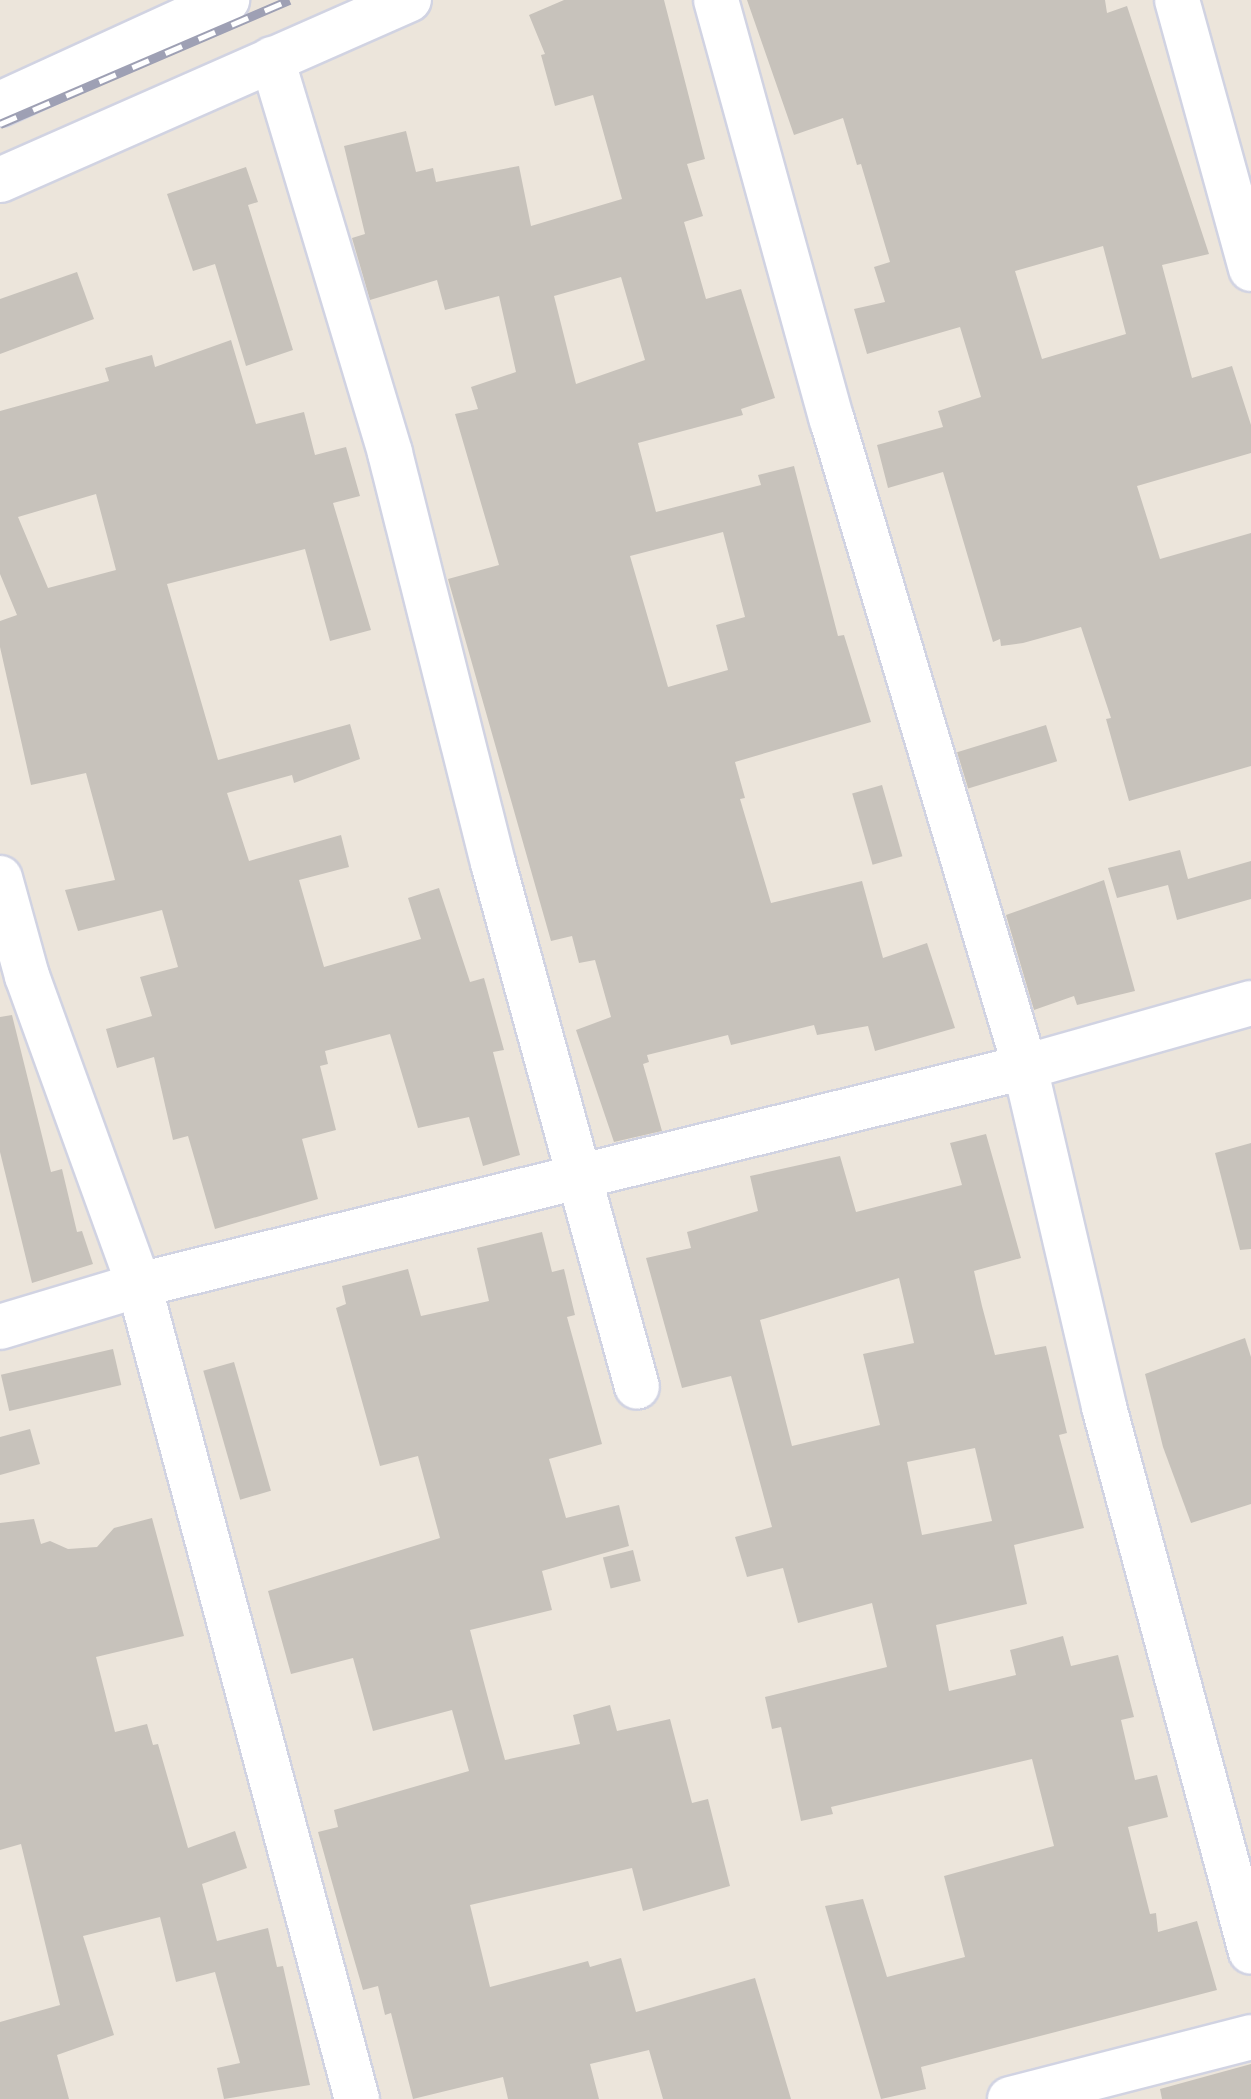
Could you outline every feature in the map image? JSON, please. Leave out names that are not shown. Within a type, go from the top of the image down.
[{"type":"street","points":[[0,104],[227,0]]},
{"type":"street","points":[[0,180],[409,0]]},
{"type":"street","points":[[716,0],[832,420],[1025,1067],[1104,1407],[1251,1952]]},
{"type":"street","points":[[1177,0],[1251,269]]},
{"type":"street","points":[[272,59],[390,453],[493,863],[582,1176],[637,1387]]},
{"type":"street","points":[[0,878],[27,976],[139,1285],[357,2099]]},
{"type":"street","points":[[0,1327],[139,1285],[1025,1067],[1251,1003]]},
{"type":"street","points":[[1010,2099],[1251,2037]]},
{"type":"building","points":[[564,0],[664,0],[705,159],[687,164],[703,216],[684,222],[706,299],[741,289],[775,398],[741,409],[743,415],[638,443],[656,512],[761,485],[758,475],[794,466],[838,636],[844,635],[871,722],[735,762],[745,798],[740,799],[771,903],[862,881],[883,958],[927,943],[955,1028],[875,1051],[868,1026],[817,1035],[814,1025],[731,1045],[728,1035],[647,1055],[649,1062],[643,1064],[662,1131],[614,1142],[576,1030],[611,1017],[595,960],[579,963],[572,936],[551,941],[448,579],[499,565],[455,414],[478,409],[471,387],[516,372],[499,296],[445,310],[437,280],[370,300],[352,238],[365,234],[344,146],[406,131],[416,172],[433,168],[436,182],[519,166],[531,226],[622,199],[593,95],[555,106],[541,55],[545,54],[529,15]],"holes":[[[621,277],[645,360],[576,384],[554,296]],[[723,532],[745,617],[716,625],[728,670],[668,687],[630,556]]]},
{"type":"building","points":[[747,0],[1105,0],[1107,13],[1127,6],[1209,254],[1162,265],[1192,378],[1232,366],[1251,425],[1251,453],[1137,486],[1160,559],[1251,533],[1251,766],[1129,801],[1106,719],[1111,718],[1081,627],[1023,643],[1001,646],[1000,639],[993,642],[943,472],[888,488],[877,445],[943,427],[938,411],[981,397],[960,327],[867,354],[854,309],[885,302],[874,267],[890,262],[861,164],[857,165],[843,118],[794,135]],"holes":[[[1103,246],[1126,334],[1042,359],[1015,271]]]},
{"type":"building","points":[[246,167],[258,202],[248,205],[293,350],[246,366],[215,264],[193,271],[167,194]]},
{"type":"building","points":[[77,272],[94,319],[0,354],[0,299]]},
{"type":"building","points":[[231,340],[256,424],[304,412],[315,455],[346,447],[360,496],[333,503],[371,630],[330,641],[305,549],[167,584],[218,760],[350,724],[360,759],[294,783],[292,775],[227,793],[249,861],[341,835],[349,867],[299,880],[324,967],[421,939],[408,898],[439,888],[470,982],[484,978],[504,1050],[493,1052],[520,1155],[483,1166],[469,1117],[418,1128],[390,1034],[325,1051],[328,1064],[320,1066],[336,1130],[302,1139],[318,1199],[215,1229],[188,1136],[173,1140],[154,1057],[117,1068],[106,1029],[152,1016],[140,977],[178,967],[162,910],[78,931],[65,890],[115,880],[86,773],[31,785],[0,647],[0,621],[17,615],[0,574],[0,411],[109,381],[105,368],[152,355],[155,367]],"holes":[[[96,494],[116,570],[48,588],[18,517]]]},
{"type":"building","points":[[1046,725],[1057,761],[968,789],[957,752]]},
{"type":"building","points":[[882,785],[902,856],[873,865],[852,794]]},
{"type":"building","points":[[1180,850],[1188,879],[1251,861],[1251,899],[1177,920],[1168,885],[1117,898],[1108,868]]},
{"type":"building","points":[[1104,880],[1135,991],[1077,1005],[1074,996],[1034,1010],[1006,915]]},
{"type":"building","points":[[12,1015],[51,1172],[62,1169],[77,1232],[82,1231],[93,1264],[32,1283],[0,1152],[0,1017]]},
{"type":"building","points":[[986,1134],[1021,1258],[974,1271],[982,1306],[995,1355],[1046,1346],[1067,1433],[1059,1435],[1084,1528],[1014,1545],[1027,1604],[936,1625],[949,1691],[1016,1675],[1010,1650],[1063,1636],[1071,1666],[1118,1655],[1134,1717],[1121,1720],[1135,1780],[1157,1775],[1168,1817],[1128,1827],[1150,1914],[1156,1913],[1158,1932],[1197,1921],[1217,1990],[921,2067],[926,2089],[881,2099],[825,1906],[863,1899],[887,1977],[965,1957],[944,1876],[1054,1846],[1032,1759],[831,1807],[833,1814],[801,1821],[781,1727],[772,1729],[765,1697],[887,1667],[872,1603],[798,1623],[783,1568],[747,1577],[735,1537],[772,1527],[731,1376],[682,1388],[646,1258],[691,1248],[687,1232],[758,1211],[750,1176],[840,1156],[856,1212],[962,1185],[950,1143]],"holes":[[[899,1278],[914,1343],[863,1354],[880,1425],[792,1446],[760,1320]],[[975,1448],[992,1521],[922,1535],[907,1462]]]},
{"type":"building","points":[[1251,1143],[1251,1249],[1240,1250],[1215,1153]]},
{"type":"building","points":[[542,1232],[552,1272],[564,1269],[575,1315],[567,1317],[602,1444],[549,1459],[566,1518],[619,1505],[629,1546],[542,1571],[552,1610],[470,1630],[505,1760],[580,1744],[573,1715],[610,1705],[617,1731],[670,1719],[692,1803],[708,1799],[730,1886],[643,1911],[632,1868],[470,1905],[490,1987],[588,1961],[590,1967],[621,1958],[636,2012],[755,1978],[791,2099],[663,2099],[649,2050],[590,2064],[599,2099],[508,2099],[503,2077],[413,2099],[391,2013],[385,2015],[378,1986],[363,1990],[342,1918],[318,1832],[338,1827],[334,1810],[469,1771],[452,1710],[373,1731],[353,1658],[291,1674],[268,1591],[440,1538],[418,1456],[380,1466],[336,1308],[346,1304],[342,1286],[408,1269],[421,1316],[489,1301],[477,1248]]},
{"type":"building","points":[[1245,1338],[1251,1357],[1251,1504],[1191,1523],[1163,1447],[1145,1374]]},
{"type":"building","points":[[113,1349],[121,1385],[9,1411],[1,1375]]},
{"type":"building","points":[[234,1362],[271,1491],[240,1500],[203,1371]]},
{"type":"building","points":[[30,1429],[40,1464],[0,1475],[0,1437]]},
{"type":"building","points":[[152,1518],[184,1636],[96,1657],[115,1732],[147,1724],[153,1745],[158,1744],[188,1848],[235,1831],[247,1868],[202,1884],[217,1941],[268,1928],[277,1967],[283,1966],[310,2085],[224,2099],[217,2068],[240,2063],[215,1972],[176,1982],[160,1917],[83,1936],[114,2035],[57,2055],[69,2099],[0,2099],[0,2022],[60,2005],[21,1844],[0,1850],[0,1523],[34,1519],[41,1544],[50,1541],[68,1549],[97,1547],[114,1528]]},
{"type":"building","points":[[633,1550],[641,1581],[611,1589],[603,1557]]},
{"type":"building","points":[[1251,2064],[1251,2099],[1162,2099],[1160,2089]]},
{"type":"railway","points":[[0,124],[290,0]]}]
